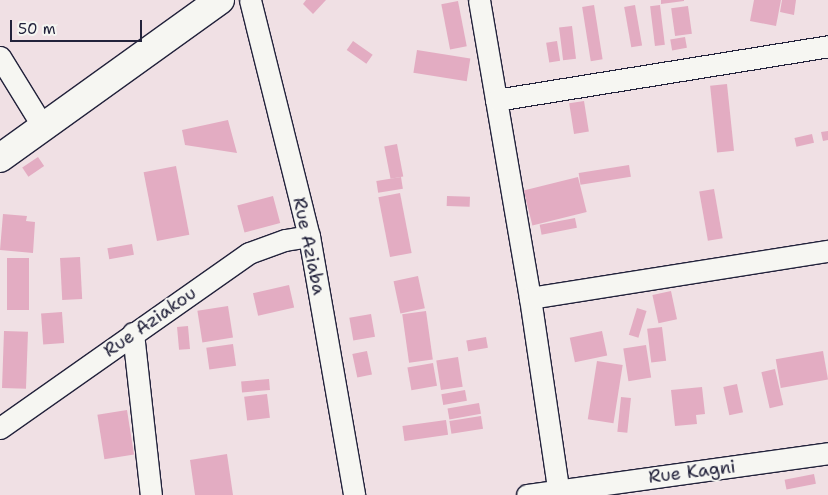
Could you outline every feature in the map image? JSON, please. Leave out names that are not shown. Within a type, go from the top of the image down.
[{"type":"street","points":[[0,158],[220,0]]},
{"type":"street","name":"Rue Aziaba","points":[[250,0],[309,236],[354,495]]},
{"type":"street","points":[[479,0],[530,298],[558,492]]},
{"type":"street","points":[[496,100],[828,46]]},
{"type":"street","points":[[0,56],[42,127]]},
{"type":"street","name":"Rue Aziakou","points":[[0,428],[133,332],[249,253],[285,240],[309,236]]},
{"type":"street","points":[[530,298],[828,251]]},
{"type":"street","points":[[133,332],[151,495]]},
{"type":"street","name":"Rue Kagni","points":[[527,495],[828,453]]},
{"type":"building","points":[[306,0],[326,0],[313,14],[303,4]]},
{"type":"building","points":[[661,0],[684,0],[684,1],[661,4]]},
{"type":"building","points":[[754,0],[781,0],[776,26],[750,21]]},
{"type":"building","points":[[782,0],[796,0],[794,15],[780,12]]},
{"type":"building","points":[[458,1],[467,46],[450,49],[441,4]]},
{"type":"building","points":[[594,5],[603,59],[591,61],[582,7]]},
{"type":"building","points":[[635,5],[642,45],[631,47],[624,7]]},
{"type":"building","points":[[660,5],[665,45],[655,46],[650,6]]},
{"type":"building","points":[[688,6],[692,34],[675,36],[671,8]]},
{"type":"building","points":[[572,26],[576,59],[563,60],[559,28]]},
{"type":"building","points":[[685,37],[687,48],[672,50],[670,40]]},
{"type":"building","points":[[353,41],[373,55],[366,64],[347,50]]},
{"type":"building","points":[[557,41],[560,61],[549,62],[546,43]]},
{"type":"building","points":[[417,50],[470,58],[467,81],[413,73]]},
{"type":"building","points":[[727,84],[734,151],[717,152],[710,86]]},
{"type":"building","points":[[584,101],[589,132],[574,134],[569,103]]},
{"type":"building","points":[[228,120],[237,153],[185,145],[182,130]]},
{"type":"building","points":[[828,131],[828,140],[823,141],[821,132]]},
{"type":"building","points":[[812,134],[814,143],[796,147],[794,138]]},
{"type":"building","points":[[397,144],[403,176],[391,179],[384,146]]},
{"type":"building","points":[[38,157],[44,166],[28,177],[22,168]]},
{"type":"building","points":[[629,165],[631,177],[581,185],[579,173]]},
{"type":"building","points":[[176,166],[189,235],[157,241],[144,172]]},
{"type":"building","points":[[401,177],[403,189],[378,193],[376,181]]},
{"type":"building","points":[[578,177],[587,212],[532,225],[524,191]]},
{"type":"building","points":[[714,189],[723,238],[708,241],[699,192]]},
{"type":"building","points":[[400,193],[412,253],[390,257],[378,197]]},
{"type":"building","points":[[273,196],[280,223],[245,233],[237,206]]},
{"type":"building","points":[[447,196],[470,197],[470,207],[447,206]]},
{"type":"building","points":[[3,214],[27,216],[26,221],[35,222],[33,253],[0,250]]},
{"type":"building","points":[[575,218],[577,228],[542,235],[540,225]]},
{"type":"building","points":[[132,244],[134,255],[109,259],[107,248]]},
{"type":"building","points":[[80,257],[82,299],[62,300],[60,258]]},
{"type":"building","points":[[7,258],[29,258],[29,310],[7,310]]},
{"type":"building","points":[[418,276],[425,308],[400,313],[394,281]]},
{"type":"building","points":[[289,285],[294,307],[258,316],[253,293]]},
{"type":"building","points":[[671,291],[677,319],[658,323],[652,295]]},
{"type":"building","points":[[228,306],[233,338],[202,342],[197,311]]},
{"type":"building","points":[[637,308],[647,311],[638,338],[629,335]]},
{"type":"building","points":[[426,311],[433,360],[409,363],[402,314]]},
{"type":"building","points":[[62,312],[64,343],[43,344],[41,313]]},
{"type":"building","points":[[371,314],[375,337],[353,340],[349,318]]},
{"type":"building","points":[[188,326],[190,349],[179,350],[177,327]]},
{"type":"building","points":[[662,327],[666,361],[651,363],[647,329]]},
{"type":"building","points":[[4,331],[28,332],[26,389],[2,388]]},
{"type":"building","points":[[602,331],[607,355],[575,362],[570,338]]},
{"type":"building","points":[[486,337],[488,348],[468,351],[466,340]]},
{"type":"building","points":[[233,344],[236,366],[209,370],[206,348]]},
{"type":"building","points":[[646,345],[651,378],[628,381],[623,349]]},
{"type":"building","points":[[367,351],[372,374],[357,378],[352,354]]},
{"type":"building","points":[[823,351],[828,380],[781,388],[776,359]]},
{"type":"building","points":[[458,357],[463,387],[441,390],[436,360]]},
{"type":"building","points":[[597,361],[623,365],[613,423],[588,419]]},
{"type":"building","points":[[433,363],[437,386],[411,390],[407,368]]},
{"type":"building","points":[[775,369],[783,405],[770,408],[761,372]]},
{"type":"building","points":[[269,379],[270,390],[242,392],[241,381]]},
{"type":"building","points":[[737,384],[743,412],[729,415],[723,387]]},
{"type":"building","points":[[702,387],[705,414],[696,415],[697,424],[675,426],[671,390]]},
{"type":"building","points":[[465,390],[467,401],[443,405],[441,394]]},
{"type":"building","points":[[267,394],[270,418],[247,421],[244,397]]},
{"type":"building","points":[[621,397],[631,398],[627,433],[617,432]]},
{"type":"building","points":[[479,403],[481,414],[449,419],[447,409]]},
{"type":"building","points":[[127,410],[134,454],[104,459],[97,415]]},
{"type":"building","points":[[481,416],[483,429],[451,434],[449,421]]},
{"type":"building","points":[[446,420],[448,435],[405,441],[402,426]]},
{"type":"building","points":[[227,454],[233,495],[195,495],[190,460]]},
{"type":"building","points":[[814,474],[816,484],[786,490],[785,480]]}]
